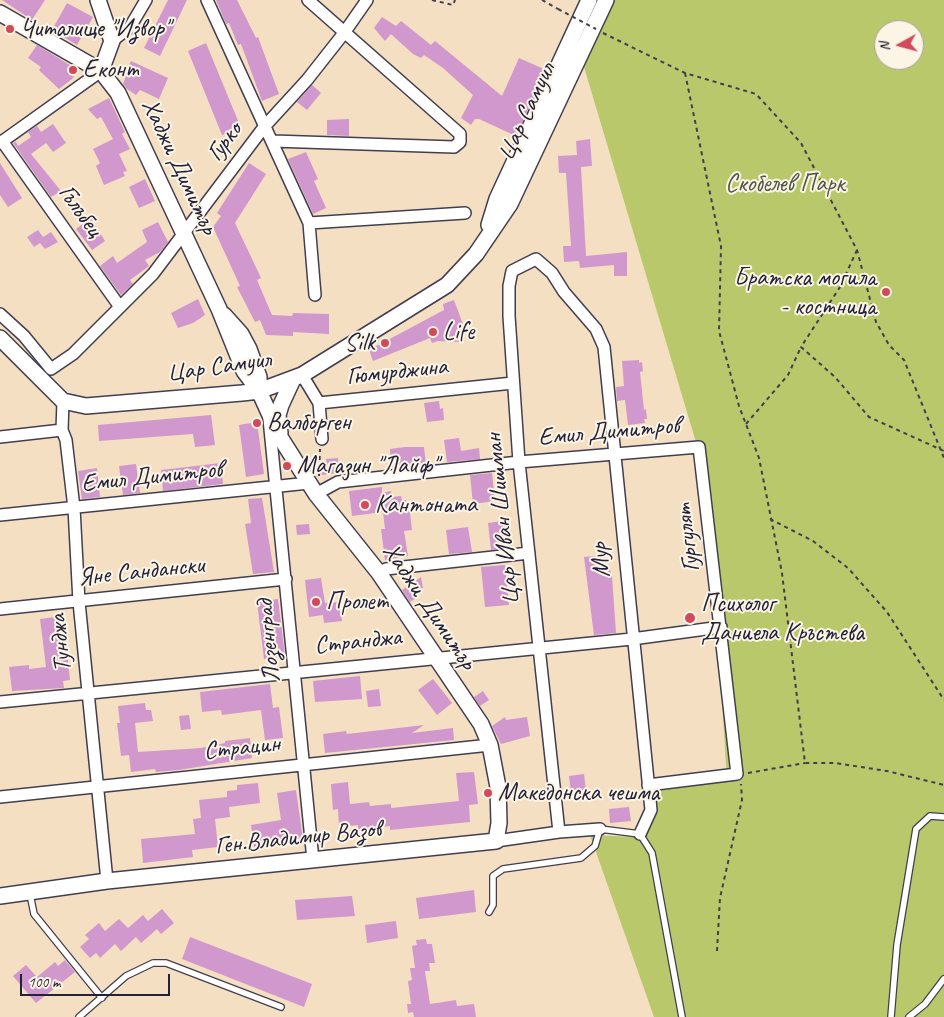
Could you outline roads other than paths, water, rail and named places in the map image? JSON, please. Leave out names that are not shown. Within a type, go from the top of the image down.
[{"type":"street","points":[[98,0],[112,41]]},
{"type":"street","points":[[1,142],[102,72],[112,41],[130,27],[146,0]]},
{"type":"street","points":[[208,0],[309,223],[315,294]]},
{"type":"street","points":[[273,141],[454,148],[460,142],[460,134],[308,0]]},
{"type":"street","name":"Цар Самуил","points":[[485,241],[497,199],[589,0]]},
{"type":"street","name":"Цар Самуил","points":[[63,401],[86,406],[259,390],[297,377],[447,286],[462,271],[510,204],[606,0]]},
{"type":"street","name":"Гурко","points":[[0,314],[24,336],[51,369],[73,354],[153,274],[264,127],[307,80],[344,33],[366,1]]},
{"type":"street","name":"Хаджи Димитър","points":[[0,13],[102,72],[118,93],[219,310],[244,371],[259,390],[269,417],[280,437],[315,489],[379,573],[434,658],[480,724],[490,745],[498,787],[499,823],[496,841]]},
{"type":"street","name":"Гълъбец","points":[[1,142],[120,307]]},
{"type":"street","points":[[309,223],[465,213]]},
{"type":"street","name":"Цар Иван Шишман","points":[[559,832],[519,462],[509,306],[509,286],[512,271],[536,258],[552,273],[564,292]]},
{"type":"street","name":"Мур","points":[[564,292],[596,328],[604,347],[613,453],[650,810],[640,834]]},
{"type":"street","points":[[0,338],[63,401]]},
{"type":"street","points":[[280,437],[278,415],[297,377]]},
{"type":"street","name":"Гюмурджина","points":[[297,377],[319,403],[513,383]]},
{"type":"street","name":"Тунджа","points":[[63,401],[62,430],[66,440],[74,508],[79,602],[107,881]]},
{"type":"street","points":[[319,403],[322,439]]},
{"type":"street","name":"Лозенград","points":[[269,417],[313,860]]},
{"type":"street","points":[[0,437],[62,430]]},
{"type":"street","name":"Емил Димитров","points":[[0,515],[276,488],[315,489],[338,482],[519,462],[699,447]]},
{"type":"street","name":"Гургулят","points":[[648,785],[737,774],[699,447]]},
{"type":"street","points":[[379,573],[386,569],[529,553]]},
{"type":"street","name":"Яне Сандански","points":[[0,609],[286,579]]},
{"type":"street","name":"Странджа","points":[[0,702],[295,671],[632,639],[721,628]]},
{"type":"street","name":"Страцин","points":[[0,797],[490,745]]},
{"type":"street","name":"Ген.Владимир Вазов","points":[[0,896],[107,881],[600,829]]},
{"type":"lane","points":[[891,1017],[897,945],[916,829],[930,816],[944,817]]},
{"type":"lane","points":[[489,912],[493,905],[493,876],[503,869],[581,858],[595,846],[600,829],[640,834],[652,853],[682,1017]]},
{"type":"lane","points":[[30,892],[34,914],[102,998]]},
{"type":"lane","points":[[79,1017],[139,968],[153,963],[166,963],[281,1007]]},
{"type":"lane","points":[[909,1017],[925,1004],[944,979]]},
{"type":"place","name":"Читалище \"Извор\"","points":[[10,29]]},
{"type":"place","name":"Еконт","points":[[73,70]]},
{"type":"place","name":"Братска могила - костница","points":[[886,292]]},
{"type":"place","name":"Life","points":[[433,332]]},
{"type":"place","name":"Silk","points":[[385,343]]},
{"type":"place","name":"Валборген","points":[[257,423]]},
{"type":"place","name":"Магазин \"Лайф\"","points":[[287,466]]},
{"type":"place","name":"Кантоната","points":[[365,505]]},
{"type":"place","name":"Пролет","points":[[316,602]]},
{"type":"place","name":"Психолог Даниела Кръстева","points":[[690,618]]},
{"type":"place","name":"Македонска чешма","points":[[488,793]]},
{"type":"park label","name":"Скобелев Парк","points":[[785,184]]}]
